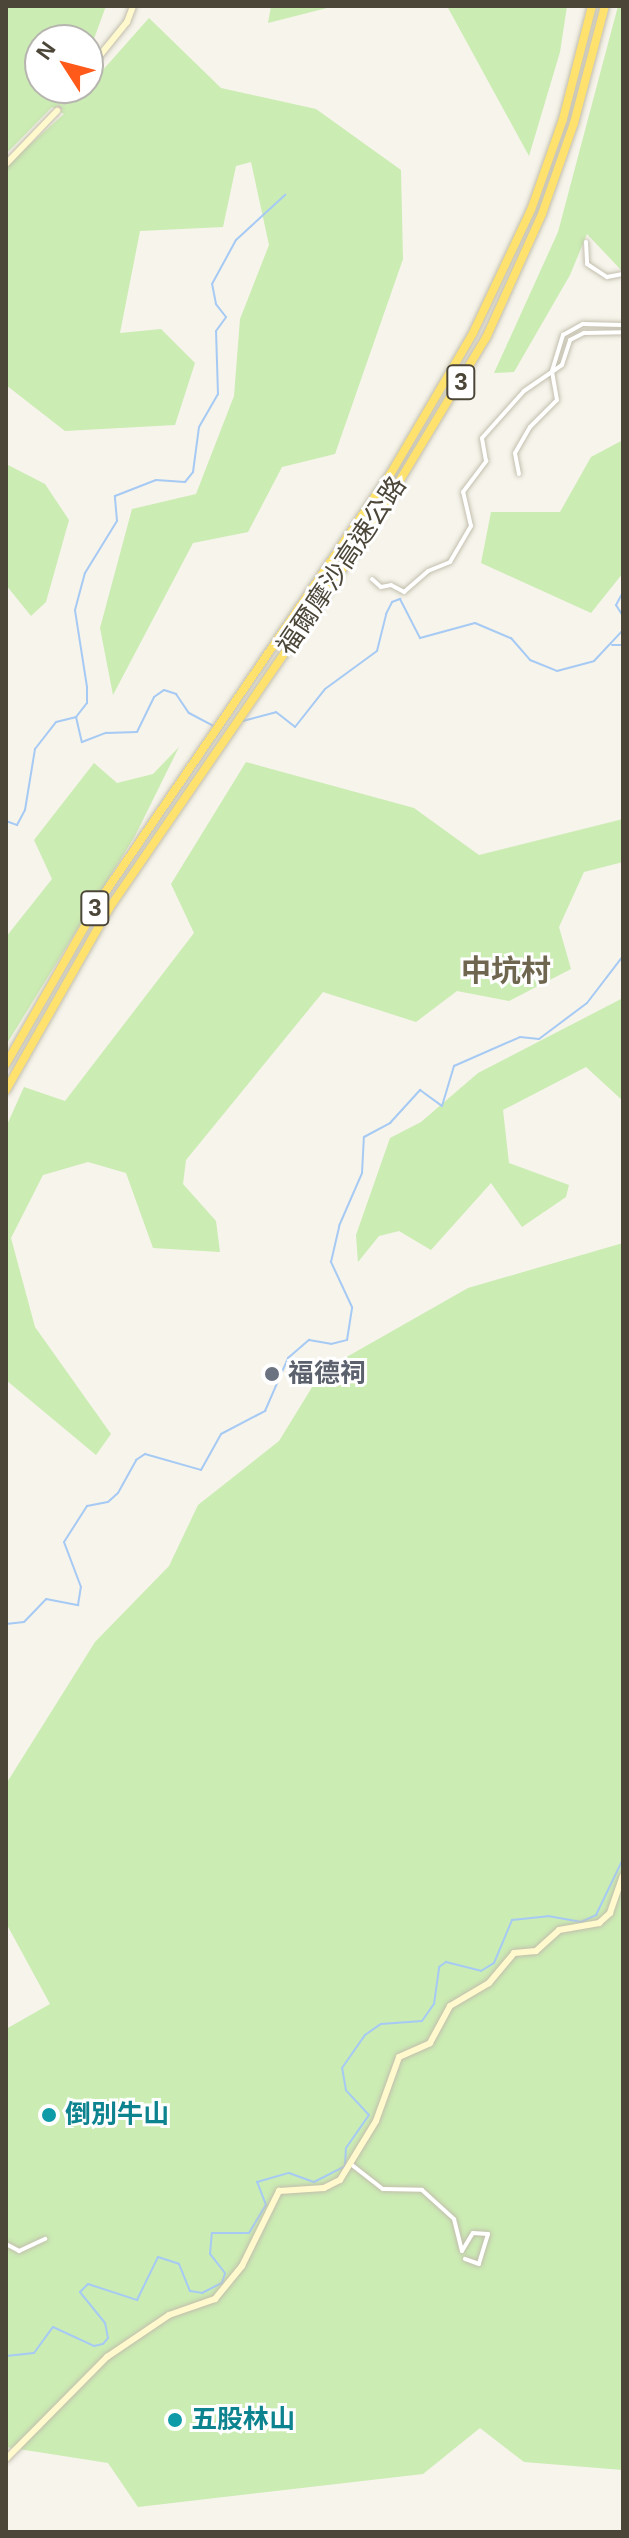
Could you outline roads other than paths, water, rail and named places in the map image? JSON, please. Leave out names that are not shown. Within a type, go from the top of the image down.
[{"type":"highway","name":"福爾摩沙高速公路","points":[[6,1064],[100,900],[193,759],[391,473],[473,333],[531,210],[563,119],[592,6]]},
{"type":"highway","name":"福爾摩沙高速公路","points":[[6,1090],[103,920],[236,718],[385,507],[486,338],[542,214],[569,138],[605,6]]},
{"type":"street","points":[[104,50],[127,22],[133,6]]},
{"type":"street","points":[[6,164],[57,111]]},
{"type":"street","points":[[586,242],[587,264],[607,277],[623,274]]},
{"type":"street","points":[[519,474],[515,453],[530,427],[557,400],[552,371],[559,340],[569,330],[583,324],[623,325]]},
{"type":"street","points":[[372,579],[381,587],[391,585],[404,592],[428,571],[450,562],[471,526],[463,492],[486,461],[482,438],[503,420],[515,399],[562,365],[570,340],[584,333],[623,332]]},
{"type":"street","points":[[6,2459],[100,2363],[169,2315],[215,2299],[242,2266],[279,2191],[324,2188],[340,2180],[352,2165],[357,2144],[376,2121],[399,2057],[430,2043],[450,2006],[489,1983],[514,1953],[536,1951],[559,1930],[599,1923],[610,1913],[623,1876]]},
{"type":"street","points":[[352,2165],[383,2189],[422,2190],[454,2219],[462,2251],[473,2233],[488,2234],[479,2264],[465,2259]]},
{"type":"street","points":[[6,2244],[19,2251],[45,2239]]},
{"type":"waterway","points":[[76,717],[87,703],[87,687],[75,610],[85,573],[117,521],[115,496],[156,480],[185,482],[193,472],[199,427],[218,394],[216,331],[226,317],[216,304],[212,284],[236,240],[285,195]]},
{"type":"waterway","points":[[623,592],[616,605],[623,616]]},
{"type":"waterway","points":[[243,721],[276,712],[295,727],[325,689],[377,651],[386,614],[392,602],[400,599],[420,638],[475,623],[511,638],[530,660],[557,671],[594,661],[623,630]]},
{"type":"waterway","points":[[612,645],[623,645]]},
{"type":"waterway","points":[[6,821],[17,825],[25,810],[35,749],[56,722],[76,717],[82,742],[106,733],[137,732],[154,697],[164,690],[176,694],[189,713],[213,726]]},
{"type":"waterway","points":[[6,1624],[24,1622],[46,1599],[78,1605],[81,1587],[64,1542],[87,1506],[108,1502],[118,1493],[136,1460],[145,1454],[201,1470],[221,1434],[265,1411],[288,1358],[309,1340],[331,1344],[347,1340],[352,1307],[331,1262],[339,1226],[362,1173],[364,1137],[390,1123],[420,1090],[442,1106],[454,1066],[520,1037],[539,1039],[587,1003],[623,956]]},
{"type":"waterway","points":[[6,2356],[34,2353],[53,2327],[94,2346],[103,2344],[108,2338],[105,2323],[80,2292],[88,2284],[137,2300],[158,2257],[179,2264],[190,2291],[202,2293],[222,2283],[225,2273],[210,2254],[212,2233],[249,2233],[266,2205],[257,2182],[289,2173],[314,2182],[345,2166],[346,2148],[369,2115],[346,2090],[342,2068],[365,2035],[381,2024],[422,2021],[434,2004],[439,1967],[446,1962],[481,1971],[494,1963],[512,1920],[548,1916],[581,1922],[596,1915],[623,1859]]},
{"type":"tunnel","points":[[57,111],[62,104]]},
{"type":"place","name":"福德祠","points":[[272,1374]]},
{"type":"place","name":"倒別牛山","points":[[49,2115]]},
{"type":"place","name":"五股林山","points":[[175,2420]]},
{"type":"district","name":"中坑村","points":[[506,971]]}]
